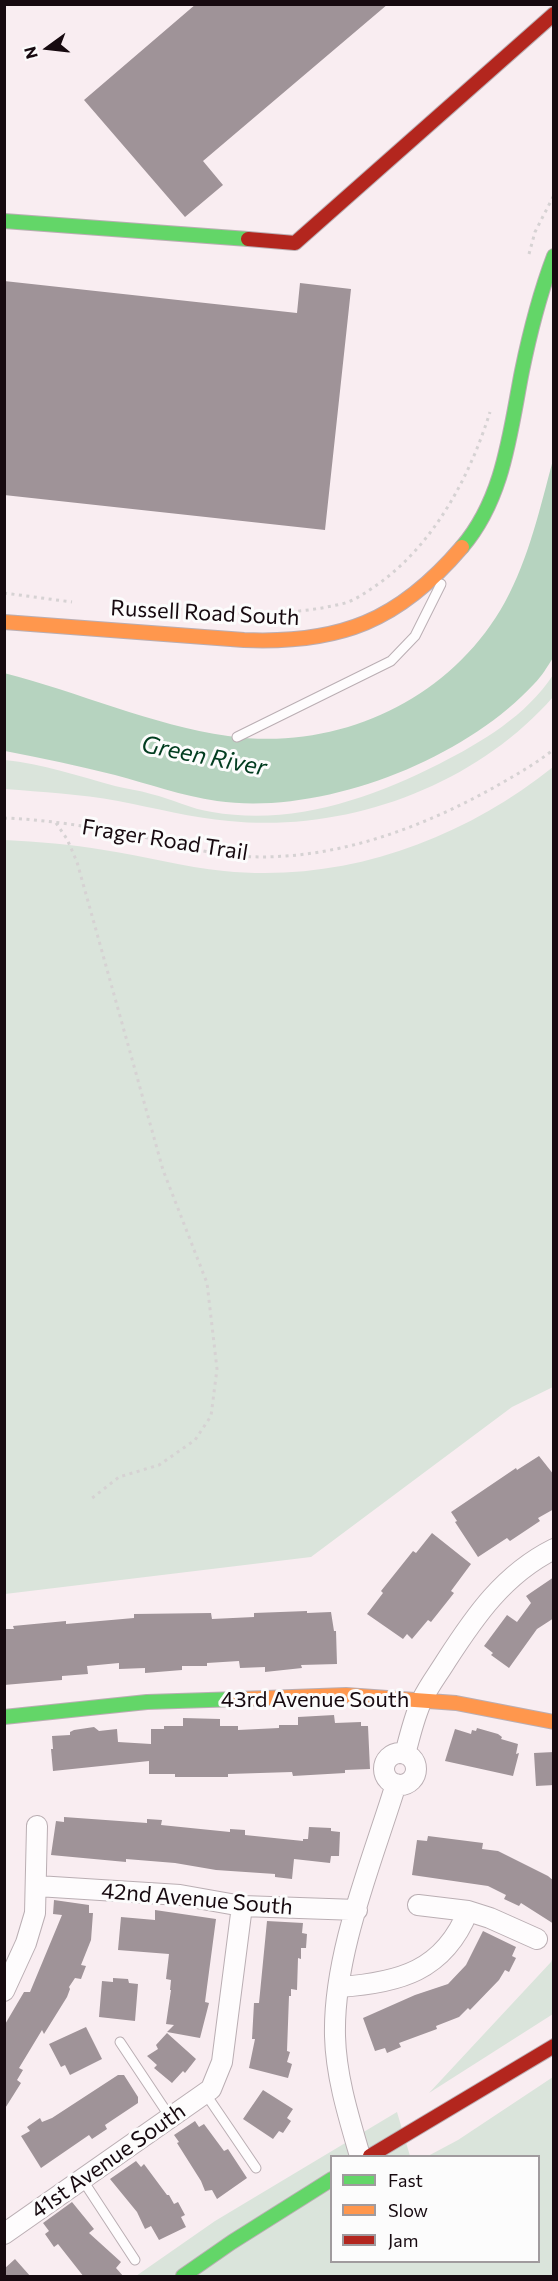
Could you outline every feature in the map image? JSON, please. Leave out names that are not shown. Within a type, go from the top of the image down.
[{"type":"street","points":[[4,221],[295,243],[554,14]]},
{"type":"street","name":"Russell Road South","points":[[4,622],[247,640],[309,639],[339,633],[386,613],[407,600],[456,553],[473,532],[491,500],[503,466],[527,348],[554,256]]},
{"type":"street","name":"43rd Avenue South","points":[[4,1717],[147,1702],[261,1697],[346,1695],[422,1700],[472,1620],[491,1597],[514,1575],[554,1549]]},
{"type":"street","points":[[359,2155],[342,2087],[335,2037],[345,1950],[396,1784],[386,1776],[385,1764],[393,1755],[405,1754],[422,1700],[456,1702],[554,1722]]},
{"type":"street","points":[[4,1991],[26,1943],[35,1913],[37,1826]]},
{"type":"street","name":"42nd Avenue South","points":[[37,1886],[180,1895],[242,1906],[357,1910]]},
{"type":"street","points":[[418,1905],[468,1911],[510,1925],[537,1939]]},
{"type":"street","points":[[208,2091],[222,2062],[242,1906]]},
{"type":"street","points":[[339,1987],[385,1982],[423,1968],[455,1938],[468,1911]]},
{"type":"street","points":[[373,2155],[554,2046]]},
{"type":"street","name":"41st Avenue South","points":[[4,2234],[208,2091]]},
{"type":"street","points":[[183,2277],[232,2242],[330,2181]]},
{"type":"lane","points":[[237,737],[391,661],[415,636],[456,553]]},
{"type":"lane","points":[[120,2042],[170,2117]]},
{"type":"lane","points":[[208,2091],[256,2168]]},
{"type":"lane","points":[[82,2179],[135,2260]]},
{"type":"path","points":[[526,264],[535,232],[554,195]]},
{"type":"path","points":[[120,606],[283,614],[343,604],[364,594],[398,569],[421,546],[437,524],[464,476],[491,410]]},
{"type":"path","points":[[4,593],[79,603]]},
{"type":"path","name":"Frager Road Trail","points":[[4,818],[95,828],[237,856],[291,855],[375,840],[413,826],[484,792],[554,750]]},
{"type":"path","points":[[56,823],[67,839],[77,862],[163,1170],[207,1283],[217,1369],[211,1416],[195,1440],[159,1465],[119,1477],[91,1499]]},
{"type":"shaded area","points":[[553,675],[553,697],[522,728],[486,756],[447,779],[406,797],[363,811],[318,819],[274,823],[229,821],[104,799],[5,789],[5,760],[33,764],[212,812],[271,815],[301,812],[358,798],[385,788],[471,747],[502,727],[530,703]]},
{"type":"shaded area","points":[[553,767],[553,1387],[512,1407],[311,1557],[5,1594],[5,840],[92,848],[224,871],[269,873],[313,870],[356,863],[440,836],[517,793]]},
{"type":"shaded area","points":[[553,1957],[553,2014],[429,2093],[551,1962]]},
{"type":"shaded area","points":[[553,2077],[553,2276],[136,2276],[215,2221],[397,2112],[410,2155],[330,2155],[330,2263],[540,2263],[540,2155],[430,2155],[458,2140]]},
{"type":"water","name":"Green River","points":[[553,460],[553,658],[537,681],[504,712],[469,737],[430,759],[388,777],[344,791],[300,800],[258,803],[204,799],[60,762],[5,751],[4,673],[171,724],[228,736],[269,739],[310,736],[350,726],[388,712],[423,692],[454,667],[482,637],[505,602],[521,568]]},
{"type":"building","points":[[196,4],[388,4],[203,161],[223,185],[185,217],[84,100]]},
{"type":"building","points":[[4,281],[297,313],[300,283],[351,289],[325,530],[4,495]]},
{"type":"building","points":[[539,1456],[554,1475],[554,1509],[538,1518],[540,1521],[510,1541],[507,1538],[478,1557],[451,1512],[516,1468],[517,1470]]},
{"type":"building","points":[[432,1533],[471,1564],[451,1591],[454,1593],[431,1622],[428,1620],[412,1639],[407,1634],[403,1639],[367,1614],[383,1593],[381,1591],[413,1551],[416,1553]]},
{"type":"building","points":[[554,1577],[554,1618],[537,1629],[509,1668],[491,1655],[493,1653],[484,1646],[507,1615],[517,1622],[531,1603],[526,1596]]},
{"type":"building","points":[[307,1611],[307,1613],[331,1612],[334,1631],[336,1631],[337,1664],[301,1665],[302,1668],[265,1672],[265,1667],[240,1668],[239,1661],[207,1663],[207,1666],[182,1666],[182,1670],[145,1673],[145,1668],[119,1669],[119,1663],[87,1666],[88,1674],[62,1676],[62,1680],[4,1685],[4,1629],[14,1629],[13,1626],[134,1618],[134,1614],[211,1613],[212,1619],[254,1617],[254,1613]]},
{"type":"building","points":[[334,1715],[335,1723],[361,1722],[361,1726],[368,1726],[370,1769],[293,1776],[292,1772],[228,1774],[228,1777],[175,1777],[175,1774],[149,1774],[149,1761],[53,1771],[52,1736],[70,1735],[70,1732],[74,1730],[94,1727],[99,1731],[117,1729],[118,1742],[151,1744],[151,1729],[183,1726],[183,1718],[220,1719],[220,1726],[238,1726],[238,1730],[279,1728],[279,1725],[298,1725],[298,1717]]},
{"type":"building","points":[[477,1728],[498,1734],[502,1737],[501,1739],[518,1744],[516,1754],[519,1753],[513,1776],[445,1761],[455,1729],[471,1734],[472,1730],[476,1731]]},
{"type":"building","points":[[554,1752],[554,1785],[536,1786],[534,1753]]},
{"type":"building","points":[[64,1817],[147,1823],[147,1819],[162,1820],[161,1825],[230,1832],[230,1829],[245,1830],[245,1835],[303,1841],[303,1839],[308,1839],[309,1827],[331,1828],[331,1831],[340,1832],[339,1856],[331,1856],[330,1863],[294,1859],[292,1879],[275,1877],[275,1874],[216,1870],[175,1863],[126,1859],[126,1862],[51,1855],[56,1821],[64,1822]]},
{"type":"building","points":[[428,1836],[483,1843],[482,1849],[498,1851],[548,1876],[554,1881],[554,1924],[521,1903],[519,1906],[504,1899],[506,1895],[488,1886],[412,1875],[417,1840],[427,1841]]},
{"type":"building","points":[[54,1900],[89,1905],[89,1913],[93,1913],[91,1940],[81,1965],[86,1966],[81,1979],[75,1978],[69,1987],[67,1997],[44,2034],[42,2030],[19,2068],[23,2070],[17,2080],[21,2083],[4,2110],[4,2026],[24,1992],[30,1992],[62,1915],[53,1914]]},
{"type":"building","points":[[155,1910],[216,1919],[205,2002],[209,2003],[200,2038],[167,2032],[174,2025],[166,2024],[171,1990],[171,1980],[166,1979],[169,1954],[118,1950],[121,1917],[155,1920]]},
{"type":"building","points":[[267,1921],[303,1923],[302,1933],[307,1934],[306,1948],[301,1948],[301,1959],[298,1958],[297,1990],[291,1989],[291,1996],[289,1996],[287,2051],[290,2052],[287,2062],[292,2064],[288,2078],[249,2068],[255,2039],[252,2039],[254,2003],[259,2003]]},
{"type":"building","points":[[483,1931],[516,1947],[512,1956],[516,1958],[509,1972],[505,1970],[499,1980],[470,2010],[468,2008],[459,2017],[436,2026],[437,2029],[399,2043],[401,2047],[387,2053],[385,2048],[375,2051],[363,2018],[415,1995],[448,1984],[466,1965]]},
{"type":"building","points":[[113,1978],[128,1979],[129,1983],[138,1984],[135,2021],[99,2017],[102,1981],[113,1982]]},
{"type":"building","points":[[86,2027],[102,2059],[70,2075],[65,2065],[61,2067],[49,2044]]},
{"type":"building","points":[[167,2033],[196,2059],[185,2073],[183,2071],[172,2083],[154,2068],[157,2065],[147,2056],[158,2049],[156,2045]]},
{"type":"building","points":[[118,2075],[124,2075],[138,2097],[138,2103],[105,2125],[107,2129],[92,2139],[89,2135],[41,2168],[21,2136],[30,2131],[27,2127],[40,2118],[42,2122],[52,2118]]},
{"type":"building","points":[[263,2090],[293,2109],[287,2118],[291,2121],[283,2133],[279,2131],[273,2139],[243,2119]]},
{"type":"building","points":[[195,2121],[199,2127],[204,2124],[224,2151],[228,2149],[247,2178],[217,2199],[212,2190],[205,2191],[174,2135]]},
{"type":"building","points":[[136,2161],[141,2167],[144,2164],[174,2204],[178,2202],[185,2215],[181,2217],[186,2227],[159,2240],[151,2226],[145,2229],[137,2212],[110,2179]]},
{"type":"building","points":[[72,2202],[94,2229],[89,2233],[121,2262],[116,2268],[124,2277],[84,2277],[58,2244],[54,2247],[45,2234],[49,2231],[43,2223]]},
{"type":"building","points":[[15,2259],[31,2277],[4,2277],[4,2269]]},
{"type":"traffic: fast","points":[[4,221],[248,239]]},
{"type":"traffic: fast","points":[[462,547],[476,528],[487,507],[503,464],[532,327],[554,256]]},
{"type":"traffic: fast","points":[[4,1717],[147,1702],[239,1699]]},
{"type":"traffic: fast","points":[[183,2276],[330,2180]]},
{"type":"traffic: slow","points":[[4,622],[244,640],[310,638],[339,632],[365,623],[391,610],[415,593],[462,547]]},
{"type":"traffic: slow","points":[[239,1699],[346,1695],[456,1703],[554,1722]]},
{"type":"traffic: jam","points":[[248,239],[295,243],[554,14]]},
{"type":"traffic: jam","points":[[372,2155],[554,2046]]}]
